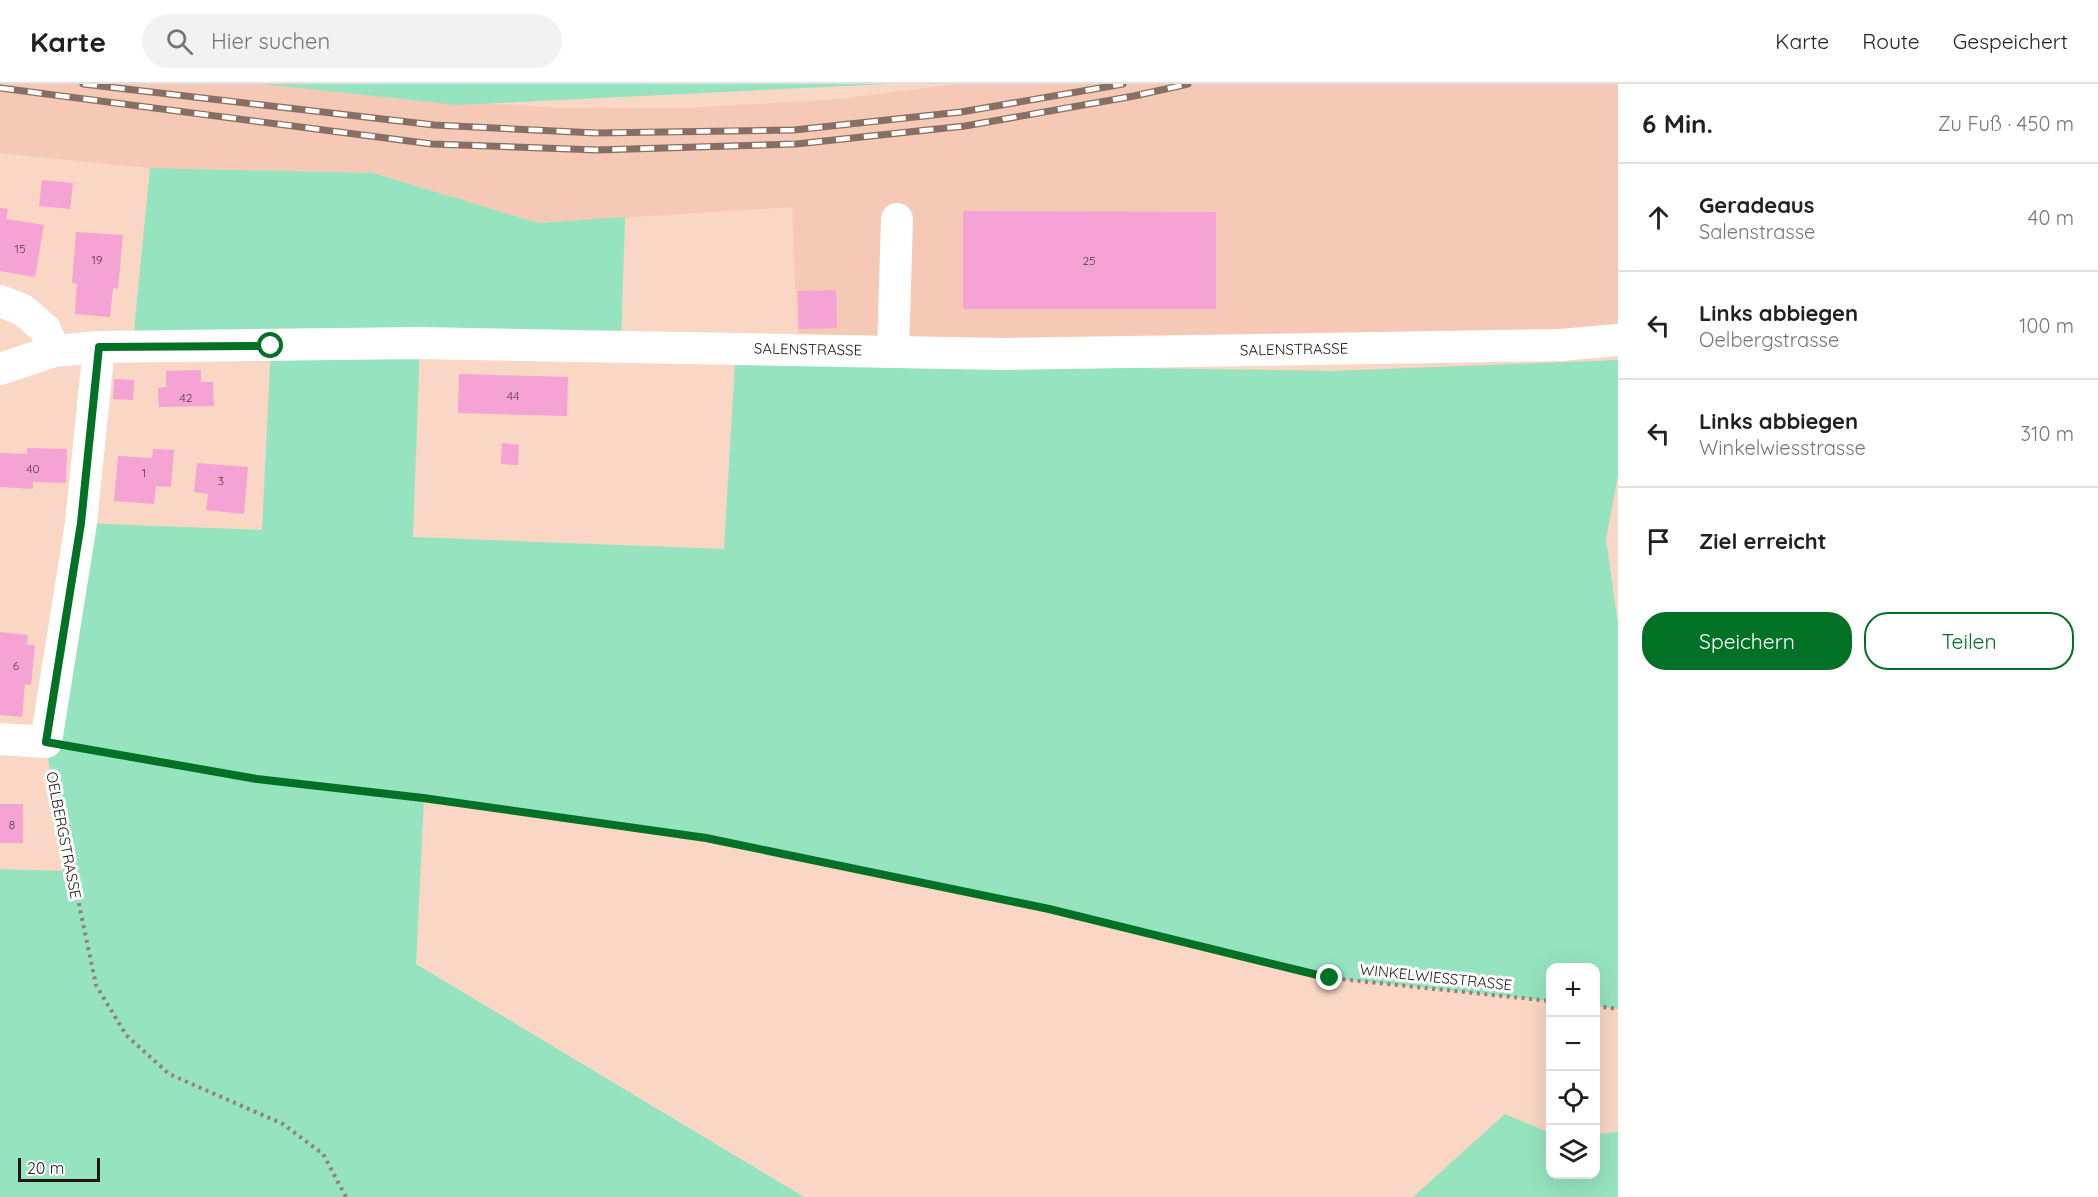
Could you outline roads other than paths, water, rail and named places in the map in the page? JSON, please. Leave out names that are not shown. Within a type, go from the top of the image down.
[{"type":"street","points":[[893,351],[897,219]]},
{"type":"street","points":[[0,301],[23,310],[45,329],[54,351]]},
{"type":"street","name":"SALENSTRASSE","points":[[0,369],[54,351],[99,347],[420,343],[1026,353],[1560,345],[1618,340]]},
{"type":"street","points":[[0,739],[46,742],[81,523],[99,347]]},
{"type":"railway","points":[[83,84],[434,125],[596,133],[794,130],[961,112],[1123,84]]},
{"type":"railway","points":[[0,88],[432,144],[597,150],[796,144],[965,126],[1188,84]]}]
